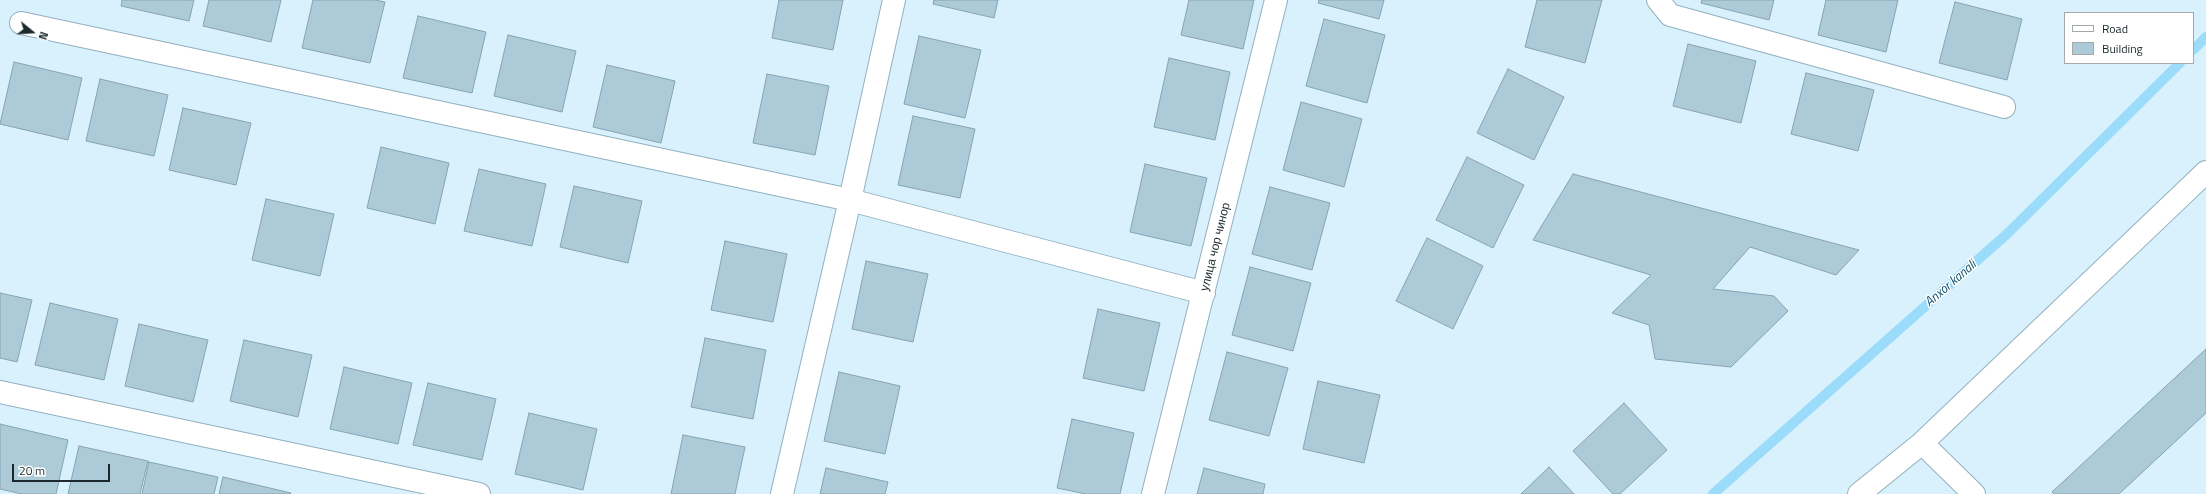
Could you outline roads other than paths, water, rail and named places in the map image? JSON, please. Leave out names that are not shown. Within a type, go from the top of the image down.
[{"type":"street","points":[[782,494],[850,200],[894,0]]},
{"type":"street","name":"улица чор чинор","points":[[1153,494],[1276,0]]},
{"type":"street","points":[[1658,0],[1670,15],[2004,108]]},
{"type":"street","points":[[21,23],[850,200],[1204,293]]},
{"type":"street","points":[[1859,494],[1922,443],[2206,172]]},
{"type":"street","points":[[0,392],[479,494]]},
{"type":"street","points":[[1922,443],[1974,494]]},
{"type":"waterway","name":"Anxor kanali","points":[[2194,49],[2206,37]]},
{"type":"waterway","name":"Anxor kanali","points":[[1713,494],[2007,234],[2179,64]]}]
